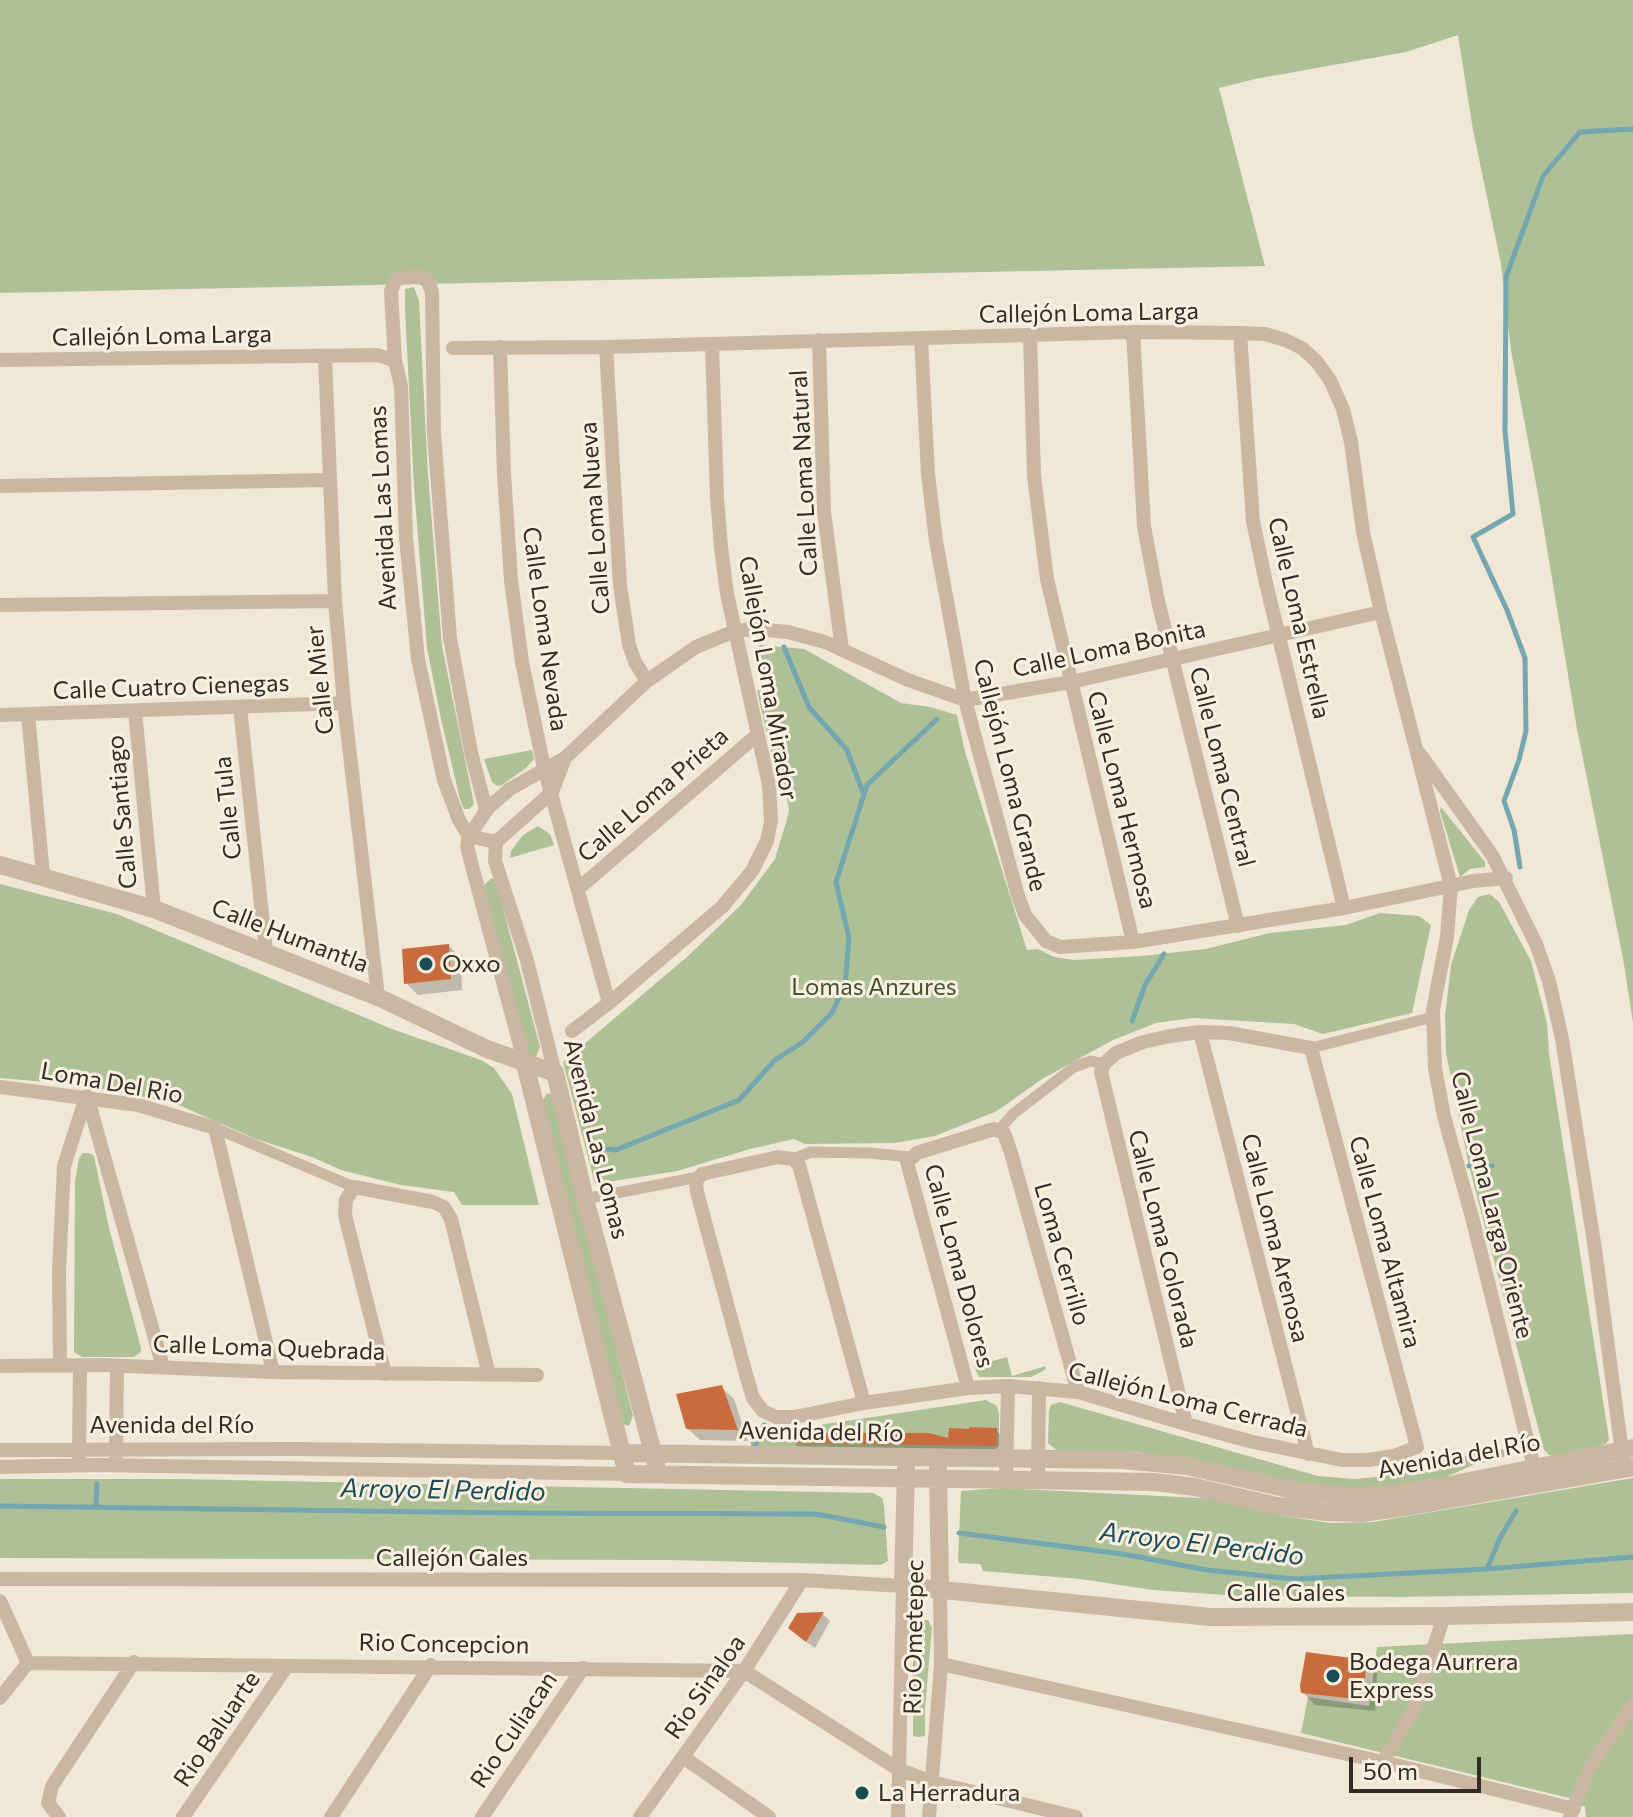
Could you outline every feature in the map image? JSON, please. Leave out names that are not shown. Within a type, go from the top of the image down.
[{"type":"street","name":"Avenida Las Lomas","points":[[486,810],[471,752],[450,638],[434,434],[433,300],[427,280],[417,276],[396,279],[391,291],[395,361],[401,386],[406,538],[418,659],[444,780],[459,820],[469,836],[467,846],[627,1474]]},
{"type":"street","name":"Callejón Loma Larga","points":[[453,348],[606,347],[1133,332],[1265,334],[1285,340],[1302,348],[1317,362],[1330,380],[1343,409],[1351,442],[1363,532],[1415,747]]},
{"type":"street","name":"Calle Loma Central","points":[[1133,332],[1144,526],[1172,658],[1238,926]]},
{"type":"street","name":"Calle Loma Estrella","points":[[1240,333],[1253,521],[1344,908]]},
{"type":"street","name":"Calle Loma Hermosa","points":[[1030,335],[1034,476],[1047,579],[1133,942]]},
{"type":"street","name":"Callejón Loma Grande","points":[[921,338],[928,474],[936,541],[965,700],[1018,896],[1034,929],[1046,941],[1060,947],[1133,942],[1506,878]]},
{"type":"street","name":"Calle Loma Natural","points":[[819,340],[824,512],[842,650]]},
{"type":"street","name":"Callejón Loma Mirador","points":[[572,1031],[722,907],[761,858],[769,831],[769,785],[727,594],[717,497],[712,344]]},
{"type":"street","name":"Calle Loma Nevada","points":[[500,347],[511,580],[522,662],[544,768],[609,1003]]},
{"type":"street","name":"Calle Loma Nueva","points":[[606,347],[620,585],[629,645],[647,681]]},
{"type":"street","name":"Callejón Loma Larga","points":[[0,360],[378,355],[395,361]]},
{"type":"street","name":"Calle Mier","points":[[325,357],[335,601],[378,997]]},
{"type":"street","points":[[0,486],[328,480]]},
{"type":"street","points":[[0,605],[335,601]]},
{"type":"street","name":"Calle Loma Bonita","points":[[469,836],[486,810],[510,789],[565,758],[647,681],[696,647],[735,631],[755,629],[809,637],[908,680],[965,700],[1071,682],[1381,612]]},
{"type":"street","name":"Calle Cuatro Cienegas","points":[[0,715],[344,703]]},
{"type":"street","name":"Calle Tula","points":[[240,707],[266,952]]},
{"type":"street","name":"Calle Santiago","points":[[135,711],[154,909]]},
{"type":"street","points":[[28,714],[43,875]]},
{"type":"street","name":"Calle Loma Prieta","points":[[578,889],[757,735]]},
{"type":"street","points":[[1415,747],[1506,878],[1549,981],[1562,1039],[1628,1458]]},
{"type":"street","name":"Calle Loma Larga Oriente","points":[[1415,747],[1451,886],[1447,937],[1433,1017],[1435,1068],[1444,1116],[1536,1475]]},
{"type":"street","name":"Calle Loma Bonita","points":[[496,842],[552,792],[565,758]]},
{"type":"street","points":[[469,836],[496,842]]},
{"type":"street","name":"Avenida Las Lomas","points":[[496,842],[495,861],[526,957],[585,1199],[658,1475]]},
{"type":"street","name":"Calle Humantla","points":[[0,865],[154,909],[378,997],[487,1049],[555,1073]]},
{"type":"street","points":[[585,1199],[699,1177],[707,1172],[778,1157],[793,1159],[811,1152],[911,1157],[990,1130],[999,1130],[1013,1114],[1074,1067],[1091,1061],[1104,1064],[1116,1053],[1143,1042],[1200,1032],[1229,1033],[1311,1048],[1433,1017]]},
{"type":"street","name":"Calle Loma Arenosa","points":[[1200,1032],[1308,1454]]},
{"type":"street","name":"Calle Loma Altamira","points":[[1311,1048],[1417,1447]]},
{"type":"street","name":"Calle Loma Colorada","points":[[1104,1064],[1102,1082],[1186,1424]]},
{"type":"street","name":"Loma Del Rio","points":[[0,1087],[87,1096],[155,1108],[215,1128]]},
{"type":"street","points":[[60,1365],[59,1237],[64,1166],[87,1096]]},
{"type":"street","points":[[87,1096],[163,1367]]},
{"type":"street","points":[[215,1128],[354,1187],[433,1202],[444,1207],[451,1219],[489,1375]]},
{"type":"street","points":[[215,1128],[273,1372]]},
{"type":"street","name":"Loma Cerrillo","points":[[999,1130],[1004,1133],[1011,1153],[1078,1392]]},
{"type":"street","name":"Calle Loma Dolores","points":[[911,1157],[907,1162],[908,1168],[968,1388]]},
{"type":"street","points":[[793,1159],[802,1173],[864,1403]]},
{"type":"street","name":"Callejón Loma Cerrada","points":[[699,1177],[697,1192],[753,1398],[763,1411],[776,1417],[794,1417],[968,1388],[1008,1386],[1078,1392],[1186,1424],[1342,1460],[1394,1456],[1417,1447]]},
{"type":"street","points":[[354,1187],[346,1200],[345,1215],[385,1374]]},
{"type":"street","name":"Calle Loma Quebrada","points":[[0,1366],[537,1375]]},
{"type":"street","points":[[80,1366],[80,1466]]},
{"type":"street","points":[[116,1466],[117,1366]]},
{"type":"street","points":[[1006,1479],[1008,1386]]},
{"type":"street","points":[[1038,1480],[1039,1388]]},
{"type":"street","name":"Avenida del Río","points":[[0,1450],[653,1453],[1122,1460],[1187,1466],[1293,1490],[1348,1496],[1386,1495],[1536,1475],[1628,1458]]},
{"type":"street","name":"Rio Ometepec","points":[[898,1817],[906,1458]]},
{"type":"street","name":"Rio Ometepec","points":[[929,1817],[941,1664],[938,1458]]},
{"type":"street","name":"Avenida del Río","points":[[0,1467],[627,1474],[906,1486],[1006,1479],[1155,1482],[1195,1487],[1277,1506],[1362,1513],[1412,1506],[1536,1475]]},
{"type":"street","name":"Callejón Gales","points":[[0,1579],[802,1580],[903,1586]]},
{"type":"street","name":"Rio Sinaloa","points":[[640,1817],[744,1671],[802,1580]]},
{"type":"street","name":"Calle Gales","points":[[903,1586],[1210,1617],[1633,1612]]},
{"type":"street","points":[[0,1601],[28,1663],[0,1698]]},
{"type":"street","points":[[1383,1762],[1414,1709],[1444,1616]]},
{"type":"street","points":[[59,1817],[48,1803],[52,1786],[134,1662]]},
{"type":"street","name":"Rio Concepcion","points":[[28,1663],[431,1665],[744,1671]]},
{"type":"street","points":[[941,1664],[1383,1762],[1572,1813],[1589,1769],[1633,1705]]},
{"type":"street","points":[[331,1817],[431,1665]]},
{"type":"street","name":"Rio Baluarte","points":[[183,1817],[287,1666]]},
{"type":"street","name":"Rio Culiacan","points":[[482,1817],[583,1668]]},
{"type":"street","points":[[744,1671],[898,1769],[932,1782],[1076,1817]]},
{"type":"street","points":[[683,1757],[769,1817]]},
{"type":"green space","points":[[0,0],[1633,0],[1633,1022],[1577,729],[1511,350],[1501,264],[1473,130],[1458,35],[1406,52],[1219,88],[1265,266],[0,293]]},
{"type":"green space","points":[[414,287],[419,301],[428,475],[442,646],[474,804],[469,809],[464,809],[460,799],[427,648],[414,487],[405,308],[405,289]]},
{"type":"green space","name":"Lomas Anzures","points":[[760,645],[804,649],[901,703],[957,715],[965,752],[1027,950],[1038,949],[1054,957],[1074,960],[1141,956],[1206,949],[1270,933],[1346,925],[1380,913],[1419,916],[1431,925],[1412,1013],[1323,1034],[1294,1024],[1193,1018],[1156,1023],[1113,1040],[1042,1079],[997,1111],[935,1136],[895,1143],[805,1144],[794,1139],[677,1171],[595,1184],[563,1062],[688,956],[741,905],[775,859],[789,810],[780,760],[773,761],[757,691],[762,689],[754,649]]},
{"type":"green space","points":[[532,750],[534,759],[526,768],[502,785],[492,782],[484,759]]},
{"type":"green space","points":[[1441,807],[1485,862],[1485,867],[1470,869],[1460,877]]},
{"type":"green space","points":[[538,826],[550,834],[554,845],[510,858],[511,851],[523,835]]},
{"type":"green space","points":[[492,878],[496,882],[540,1047],[536,1057],[528,1055],[484,885]]},
{"type":"green space","points":[[0,884],[117,914],[392,1029],[481,1060],[494,1068],[512,1094],[539,1205],[462,1205],[454,1192],[401,1185],[341,1170],[256,1139],[174,1103],[82,1085],[0,1078]]},
{"type":"green space","points":[[1490,894],[1499,902],[1531,961],[1547,1023],[1549,1054],[1609,1439],[1606,1444],[1558,1455],[1549,1455],[1544,1450],[1469,1166],[1446,1053],[1445,1016],[1451,965],[1469,910],[1478,897]]},
{"type":"green space","points":[[547,1093],[551,1094],[557,1113],[633,1416],[629,1426],[623,1424],[542,1102]]},
{"type":"green space","points":[[83,1153],[94,1156],[109,1228],[141,1348],[141,1352],[134,1357],[82,1357],[74,1352],[75,1182],[79,1158]]},
{"type":"green space","points":[[1007,1357],[1012,1376],[1046,1366],[1045,1370],[1031,1377],[979,1377],[974,1366]]},
{"type":"green space","points":[[986,1400],[997,1406],[999,1414],[999,1446],[994,1450],[751,1446],[750,1427],[759,1434]]},
{"type":"green space","points":[[1060,1402],[1318,1476],[1376,1477],[1430,1462],[1502,1449],[1507,1451],[1499,1460],[1475,1464],[1435,1482],[1353,1491],[1138,1452],[1061,1454],[1048,1443],[1049,1411],[1051,1405]]},
{"type":"green space","points":[[1633,1478],[1633,1593],[1240,1596],[1153,1590],[1080,1579],[983,1571],[980,1564],[959,1563],[958,1559],[961,1491],[1001,1488],[1220,1499],[1278,1515],[1330,1523],[1373,1522]]},
{"type":"green space","points":[[0,1479],[178,1479],[873,1493],[882,1498],[884,1505],[888,1561],[881,1565],[667,1560],[0,1558]]},
{"type":"green space","points":[[917,1619],[928,1620],[932,1628],[925,1736],[918,1737],[913,1736],[913,1626]]},
{"type":"green space","points":[[1633,1634],[1633,1817],[1586,1817],[1585,1807],[1569,1798],[1301,1733],[1308,1697],[1369,1706],[1377,1647]]},
{"type":"building","name":"Oxxo","points":[[449,944],[451,979],[404,984],[402,949]]},
{"type":"building","points":[[722,1385],[738,1430],[686,1429],[676,1394]]},
{"type":"building","points":[[949,1428],[997,1428],[997,1446],[791,1443],[823,1433],[929,1433],[948,1438]]},
{"type":"building","points":[[824,1612],[806,1642],[788,1628],[797,1613]]},
{"type":"building","name":"Bodega Aurrera Express","points":[[1306,1652],[1366,1660],[1364,1700],[1301,1693]]},
{"type":"waterway","points":[[1520,867],[1514,830],[1504,801],[1526,731],[1525,658],[1507,610],[1473,537],[1513,514],[1505,431],[1506,277],[1543,176],[1580,132],[1633,129]]},
{"type":"waterway","points":[[784,647],[809,707],[847,750],[864,795]]},
{"type":"waterway","points":[[597,1148],[616,1150],[739,1100],[775,1060],[803,1042],[832,1013],[845,985],[849,938],[836,882],[867,785],[937,719]]},
{"type":"waterway","points":[[1132,1021],[1145,985],[1164,954]]},
{"type":"waterway","points":[[1469,1166],[1492,1166]]},
{"type":"waterway","points":[[754,1448],[764,1425]]},
{"type":"waterway","points":[[96,1507],[97,1484]]},
{"type":"waterway","name":"Arroyo El Perdido","points":[[0,1506],[816,1514],[884,1527]]},
{"type":"waterway","points":[[1487,1569],[1516,1511]]},
{"type":"waterway","name":"Arroyo El Perdido","points":[[959,1533],[1123,1554],[1207,1570],[1294,1579],[1487,1569],[1633,1557]]},
{"type":"place","name":"Oxxo","points":[[426,964]]},
{"type":"place","name":"Bodega Aurrera Express","points":[[1333,1676]]},
{"type":"place","name":"La Herradura","points":[[862,1793]]}]
